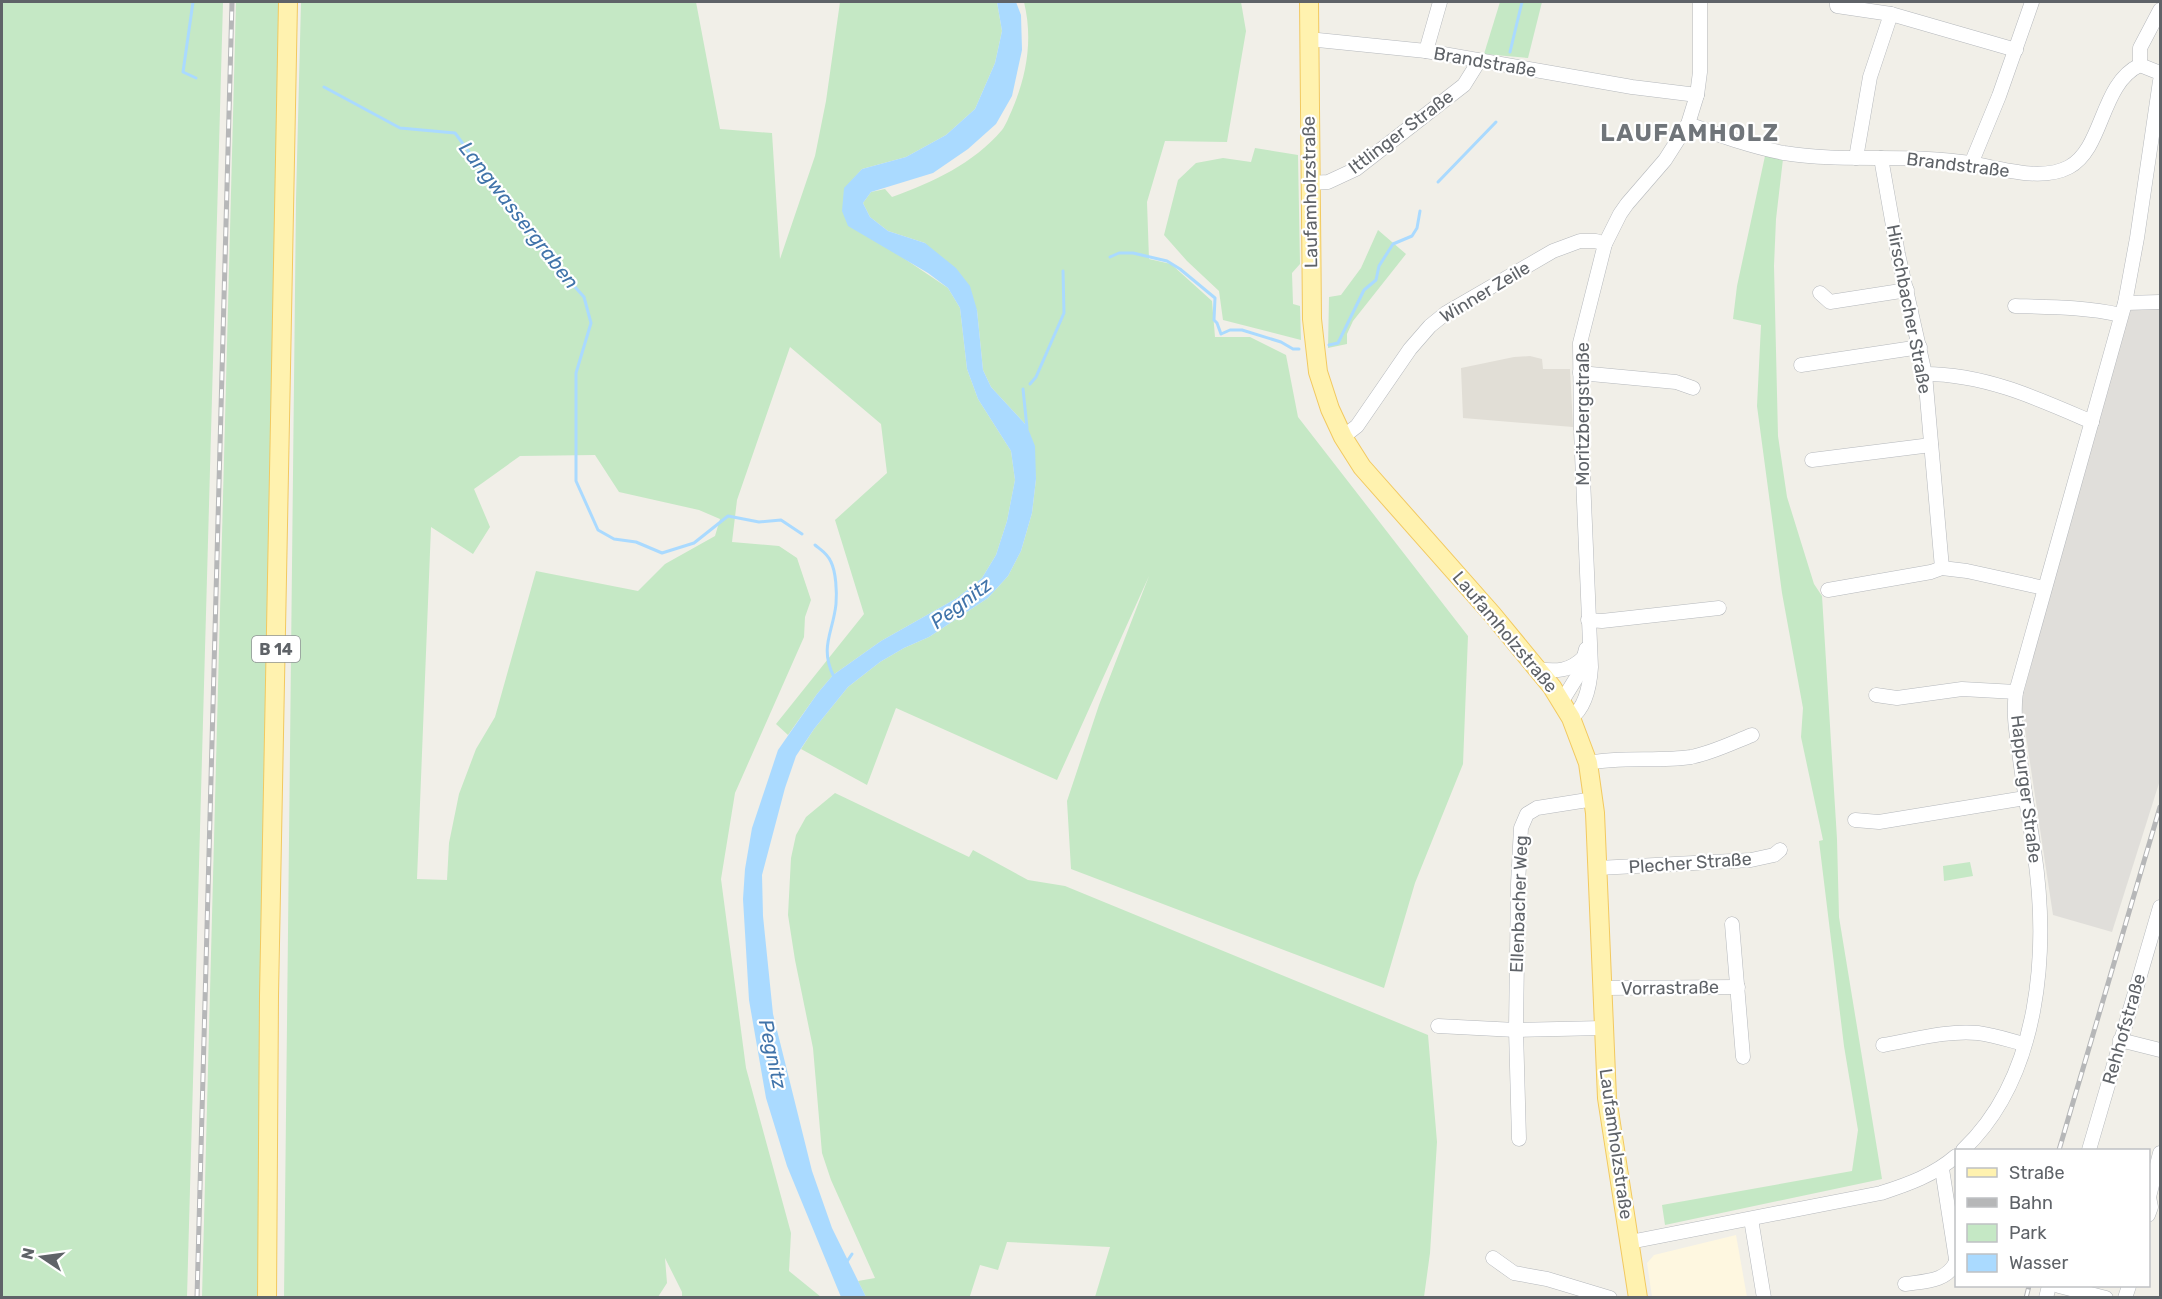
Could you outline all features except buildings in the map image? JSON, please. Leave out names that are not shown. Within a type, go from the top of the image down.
[{"type":"main road","name":"B 14","points":[[267,1298],[270,973],[288,2]]},
{"type":"main road","name":"Laufamholzstraße","points":[[1309,2],[1311,311],[1314,351],[1326,400],[1343,437],[1372,479],[1538,669],[1562,701],[1588,763],[1594,799],[1598,868],[1608,1111],[1637,1297]]},
{"type":"street","points":[[1426,51],[1440,2]]},
{"type":"street","name":"Moritzbergstraße","points":[[1571,718],[1582,706],[1589,683],[1591,652],[1588,641],[1580,344],[1605,244],[1627,204],[1665,160],[1688,124],[1697,95],[1701,61],[1700,2]]},
{"type":"street","points":[[1971,164],[1999,96],[2032,2]]},
{"type":"street","points":[[1837,4],[1891,14],[2016,50]]},
{"type":"street","points":[[2160,10],[2140,48],[2140,65],[2160,73]]},
{"type":"street","points":[[1856,158],[1870,77],[1891,14]]},
{"type":"street","name":"Brandstraße","points":[[1308,39],[1426,51],[1632,87],[1697,95]]},
{"type":"street","name":"Ittlinger Straße","points":[[1310,183],[1328,182],[1356,169],[1464,85],[1479,61]]},
{"type":"street","name":"Brandstraße","points":[[1688,124],[1781,152],[1824,158],[1920,157],[2045,174],[2066,169],[2083,155],[2119,82],[2130,70],[2140,65]]},
{"type":"street","name":"Happurger Straße","points":[[1964,1149],[1994,1114],[2009,1084],[2024,1044],[2035,1004],[2040,922],[2034,852],[2015,721],[2016,692],[2123,309],[2137,238],[2160,81]]},
{"type":"street","name":"Hirschbacher Straße","points":[[1881,158],[1898,254],[1925,374],[1942,568]]},
{"type":"street","name":"Winner Zeile","points":[[1343,437],[1357,426],[1419,338],[1446,313],[1553,251],[1580,241],[1596,241],[1605,244]]},
{"type":"street","points":[[1820,293],[1830,302],[1907,290]]},
{"type":"street","points":[[2015,306],[2123,309],[2160,302]]},
{"type":"street","points":[[1801,365],[1920,347]]},
{"type":"street","points":[[1580,373],[1676,382],[1693,388]]},
{"type":"street","points":[[1925,374],[1943,374],[2028,393],[2092,422]]},
{"type":"street","points":[[1812,460],[1931,444]]},
{"type":"street","points":[[1828,590],[1931,572],[1942,568],[1967,571],[2044,588]]},
{"type":"street","points":[[1588,620],[1602,621],[1719,608]]},
{"type":"street","name":"Moritzbergstraße","points":[[1562,701],[1576,679],[1588,641]]},
{"type":"street","points":[[1538,669],[1571,668],[1583,658]]},
{"type":"street","points":[[1876,695],[1898,698],[1962,688],[2016,692]]},
{"type":"street","points":[[1588,763],[1610,759],[1690,757],[1713,751],[1752,735]]},
{"type":"street","points":[[1855,820],[1879,822],[2025,798]]},
{"type":"street","name":"Ellenbacher Weg","points":[[1519,1139],[1516,1030],[1518,861],[1523,820],[1531,810],[1537,808],[1594,799]]},
{"type":"street","name":"Plecher Straße","points":[[1598,868],[1751,860],[1774,855],[1780,849]]},
{"type":"street","name":"Rehhofstraße","points":[[2089,1149],[2160,907]]},
{"type":"street","name":"Vorrastraße","points":[[1732,924],[1743,1057]]},
{"type":"street","name":"Vorrastraße","points":[[1602,988],[1738,987]]},
{"type":"street","points":[[1438,1026],[1516,1030],[1604,1028]]},
{"type":"street","points":[[1883,1046],[1969,1032],[1987,1034],[2024,1044]]},
{"type":"street","points":[[2120,1040],[2160,1050]]},
{"type":"street","points":[[2150,1193],[2160,1154]]},
{"type":"street","points":[[1630,1242],[1881,1193],[1913,1183],[1942,1169],[1955,1157]]},
{"type":"street","points":[[1942,1169],[1955,1254]]},
{"type":"street","points":[[1751,1219],[1764,1298]]},
{"type":"street","points":[[1493,1258],[1514,1273],[1547,1279],[1610,1298]]},
{"type":"street","points":[[1905,1284],[1940,1279],[1951,1273],[1955,1263]]},
{"type":"street","points":[[2063,1287],[2106,1298]]},
{"type":"shaded area","points":[[2160,306],[2160,780],[2112,932],[2053,915],[2021,703],[2125,308]]},
{"type":"shaded area","points":[[1530,356],[1542,359],[1543,369],[1570,369],[1573,427],[1463,418],[1461,368]]},
{"type":"shaded area","points":[[1736,1235],[1747,1297],[1652,1297],[1647,1263],[1654,1255]]},
{"type":"green space","points":[[2,2],[223,2],[187,1297],[2,1297]]},
{"type":"green space","points":[[236,2],[280,2],[258,1297],[202,1297]]},
{"type":"green space","points":[[301,2],[696,2],[720,129],[772,133],[780,259],[815,156],[826,101],[840,2],[997,2],[1002,31],[995,63],[975,109],[946,135],[906,157],[862,169],[845,188],[899,255],[948,288],[960,308],[967,369],[978,399],[1011,451],[1015,480],[1007,521],[996,555],[982,578],[957,598],[881,641],[833,675],[788,735],[776,724],[864,614],[835,520],[887,473],[881,424],[790,347],[737,500],[732,542],[779,546],[797,558],[811,600],[805,617],[804,637],[735,793],[721,879],[746,1068],[791,1233],[789,1271],[821,1297],[682,1297],[682,1292],[665,1258],[667,1283],[658,1297],[284,1298],[296,199]],"holes":[[[595,455],[619,492],[699,510],[720,519],[715,536],[665,564],[638,591],[536,571],[495,717],[476,749],[459,794],[449,843],[447,880],[417,879],[431,527],[473,554],[490,527],[474,489],[520,456]]]},
{"type":"green space","points":[[1024,2],[1241,2],[1246,31],[1227,142],[1165,141],[1147,202],[1149,259],[1171,264],[1212,301],[1215,337],[1250,337],[1286,355],[1298,417],[1468,636],[1463,764],[1415,883],[1384,988],[1071,869],[1067,801],[1099,705],[1149,576],[1057,780],[896,708],[867,785],[801,749],[848,687],[880,662],[929,637],[988,598],[1008,576],[1021,551],[1032,513],[1036,479],[1027,426],[991,387],[983,370],[977,310],[925,243],[888,231],[870,217],[863,203],[871,192],[885,189],[892,197],[951,171],[978,153],[1002,130],[1017,97],[1025,70],[1028,30]]},
{"type":"green space","points":[[1500,2],[1542,2],[1528,58],[1484,54]]},
{"type":"green space","points":[[1255,148],[1298,155],[1300,264],[1292,273],[1293,304],[1300,306],[1301,340],[1223,320],[1219,291],[1187,261],[1164,235],[1178,180],[1196,163],[1223,158],[1251,162]]},
{"type":"green space","points":[[1765,156],[1783,159],[1776,219],[1774,266],[1778,436],[1787,497],[1814,584],[1822,596],[1837,839],[1839,917],[1882,1179],[1665,1225],[1662,1205],[1852,1171],[1858,1130],[1844,1046],[1819,841],[1823,840],[1801,737],[1803,708],[1782,593],[1757,406],[1761,325],[1733,319],[1737,286]]},
{"type":"green space","points":[[1378,230],[1406,254],[1353,321],[1347,334],[1347,344],[1328,348],[1329,297],[1341,295],[1361,268]]},
{"type":"green space","points":[[835,793],[969,857],[973,850],[1028,880],[1065,886],[1428,1035],[1437,1142],[1430,1253],[1424,1297],[1095,1297],[1110,1247],[1007,1242],[998,1270],[980,1265],[970,1296],[866,1297],[858,1281],[875,1278],[831,1180],[822,1153],[813,1048],[788,915],[791,858],[796,835],[806,817]]},
{"type":"green space","points":[[1970,862],[1973,876],[1944,881],[1943,866]]},
{"type":"water","name":"Pegnitz","points":[[997,2],[1016,2],[1021,15],[1022,50],[1012,96],[996,124],[968,149],[933,173],[871,192],[863,203],[870,217],[888,231],[925,243],[956,268],[970,286],[977,310],[983,370],[991,387],[1027,426],[1035,446],[1036,479],[1032,513],[1021,551],[1008,576],[988,598],[929,637],[880,662],[848,687],[814,729],[796,756],[762,875],[763,916],[773,1014],[812,1171],[832,1228],[866,1297],[841,1297],[787,1166],[766,1098],[749,1000],[743,899],[745,869],[752,828],[778,750],[817,694],[833,675],[881,641],[957,598],[982,578],[996,555],[1007,521],[1015,480],[1011,451],[978,399],[967,369],[960,308],[948,288],[928,273],[848,226],[842,211],[844,188],[862,169],[906,157],[946,135],[975,109],[995,63],[1002,31]]},
{"type":"waterway","name":"Langwassergraben","points":[[193,2],[183,72],[196,78]]},
{"type":"waterway","points":[[1510,52],[1522,2]]},
{"type":"waterway","name":"Langwassergraben","points":[[324,87],[400,128],[455,133],[541,249],[584,297],[591,323],[576,373],[576,481],[598,530],[614,539],[636,542],[662,553],[694,543],[728,516],[759,522],[781,520],[802,534]]},
{"type":"waterway","points":[[1438,182],[1496,122]]},
{"type":"waterway","points":[[1329,345],[1338,343],[1364,290],[1376,280],[1379,266],[1393,244],[1412,236],[1417,228],[1420,211]]},
{"type":"waterway","points":[[1110,257],[1119,253],[1133,253],[1167,261],[1215,298],[1214,320],[1221,334],[1230,330],[1242,330],[1281,342],[1293,349],[1299,349]]},
{"type":"waterway","points":[[1030,384],[1036,377],[1064,313],[1063,271]]},
{"type":"waterway","points":[[1023,389],[1027,428]]},
{"type":"waterway","name":"Langwassergraben","points":[[815,545],[830,559],[835,577],[836,604],[827,648],[834,677]]},
{"type":"waterway","points":[[846,1263],[852,1254]]},
{"type":"railway","points":[[197,1298],[232,2]]},
{"type":"railway","points":[[2059,1149],[2160,807]]},
{"type":"railway","points":[[2026,1298],[2029,1287]]},
{"type":"district","name":"LAUFAMHOLZ","points":[[1690,133]]}]
